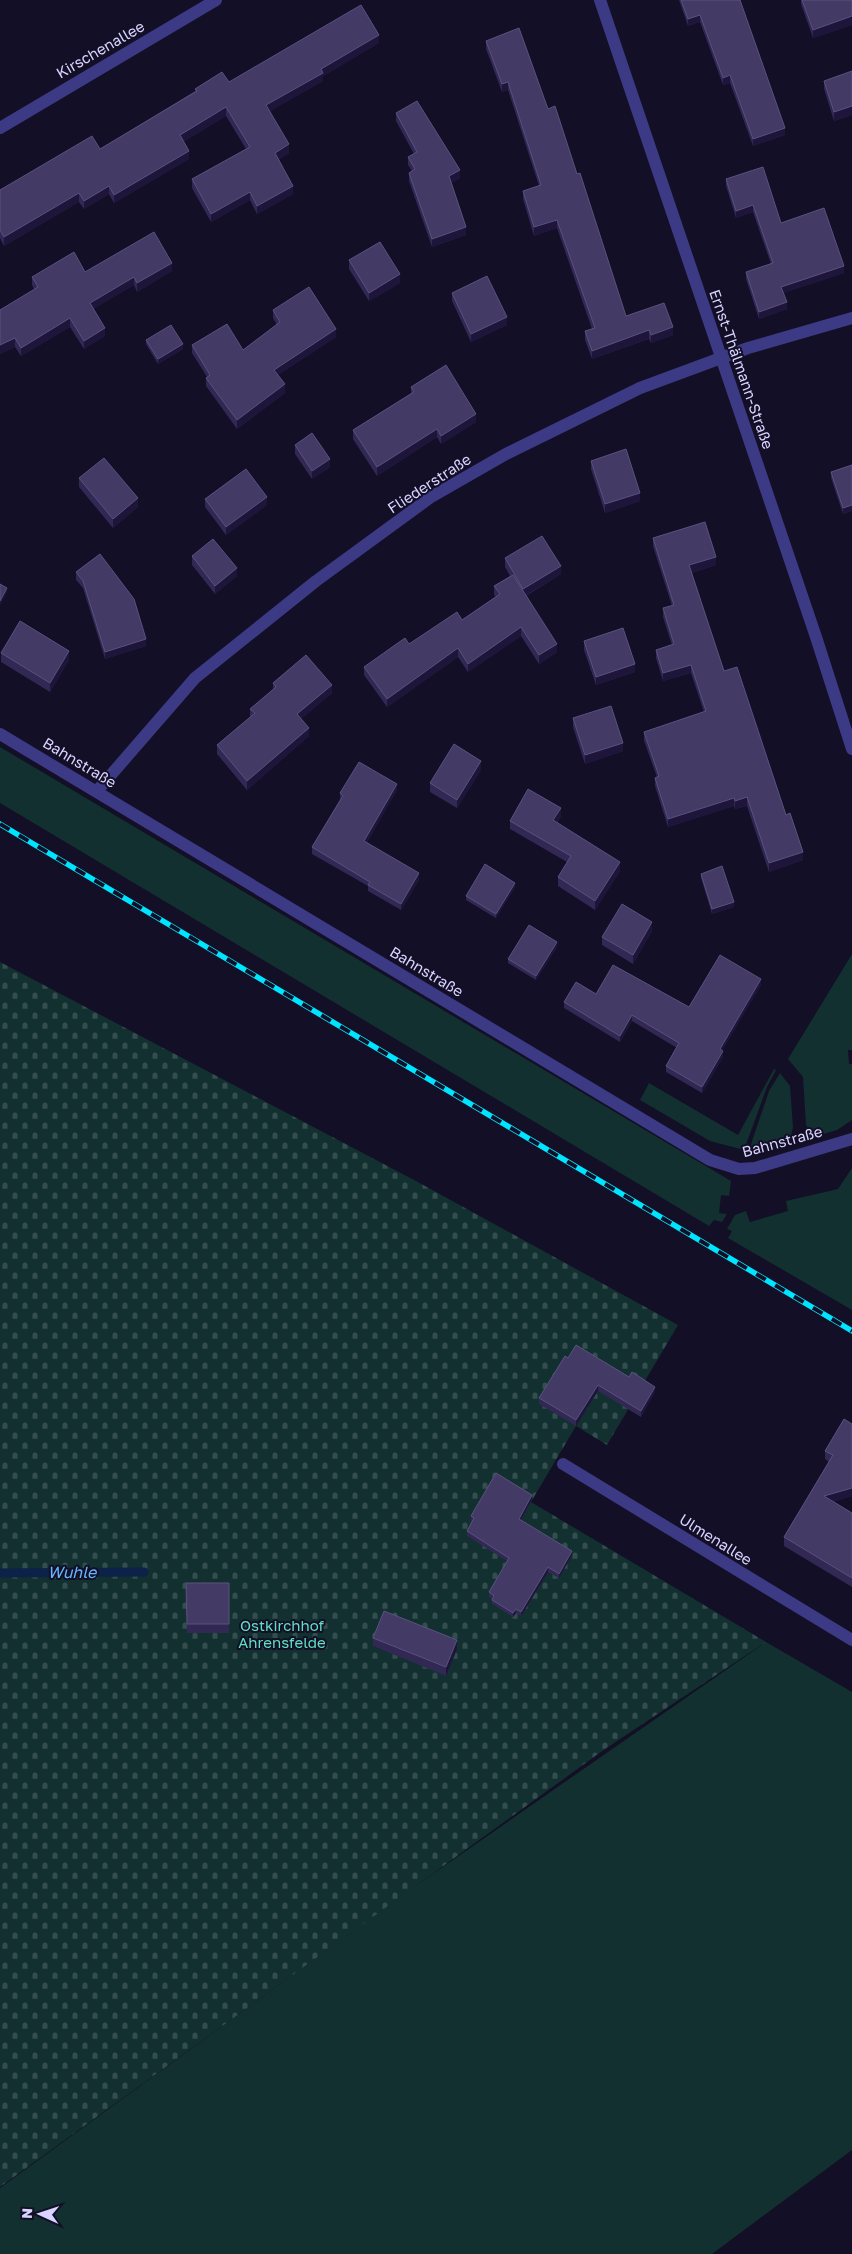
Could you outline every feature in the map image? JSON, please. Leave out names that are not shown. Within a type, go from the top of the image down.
[{"type":"street","name":"Kirschenallee","points":[[0,128],[216,0]]},
{"type":"street","name":"Ernst-Thälmann-Straße","points":[[600,0],[852,748]]},
{"type":"street","name":"Fliederstraße","points":[[97,791],[195,678],[316,580],[431,497],[506,454],[600,406],[640,388],[721,358],[852,318]]},
{"type":"street","name":"Bahnstraße","points":[[0,734],[710,1160],[739,1169],[755,1168],[852,1139]]},
{"type":"street","name":"Ulmenallee","points":[[563,1464],[852,1640]]},
{"type":"green space","points":[[0,747],[731,1181],[729,1196],[721,1195],[719,1213],[727,1214],[722,1222],[714,1220],[709,1226],[0,803]]},
{"type":"green space","points":[[852,954],[852,1050],[848,1050],[849,1064],[852,1064],[852,1120],[837,1130],[813,1137],[806,1125],[803,1077],[788,1059]]},
{"type":"green space","name":"Ostkirchhof Ahrensfelde","points":[[0,962],[416,1181],[678,1325],[607,1445],[576,1426],[531,1502],[766,1642],[605,1749],[0,2187]]},
{"type":"green space","points":[[774,1069],[776,1070],[767,1087],[744,1150],[710,1141],[640,1100],[649,1083],[738,1135]]},
{"type":"green space","points":[[780,1073],[790,1086],[793,1127],[789,1145],[773,1149],[749,1150],[769,1091]]},
{"type":"green space","points":[[852,1168],[852,1310],[728,1238],[732,1231],[727,1229],[735,1215],[746,1211],[750,1222],[788,1211],[786,1201],[838,1189]]},
{"type":"green space","points":[[766,1642],[852,1692],[852,2150],[712,2254],[0,2254],[0,2188],[401,1896]]},
{"type":"building","points":[[681,0],[740,0],[785,128],[753,139],[730,75],[723,78],[700,15],[688,19]]},
{"type":"building","points":[[802,0],[852,0],[852,16],[813,30]]},
{"type":"building","points":[[361,5],[379,35],[321,69],[323,73],[266,105],[289,144],[275,153],[293,186],[257,206],[250,192],[211,214],[192,179],[250,147],[226,107],[180,135],[189,151],[114,195],[109,186],[84,201],[79,193],[4,237],[0,230],[0,190],[92,136],[100,149],[197,91],[195,89],[222,72],[229,82]]},
{"type":"building","points":[[519,28],[548,109],[555,106],[577,174],[580,173],[626,316],[664,303],[673,327],[651,335],[649,330],[592,351],[585,331],[595,328],[557,220],[534,227],[523,191],[541,185],[508,82],[502,84],[486,41]]},
{"type":"building","points":[[852,71],[852,106],[834,112],[824,81]]},
{"type":"building","points":[[417,101],[460,170],[449,176],[466,227],[432,239],[409,173],[415,169],[408,157],[417,152],[396,113]]},
{"type":"building","points":[[763,167],[781,223],[824,208],[844,266],[781,287],[787,302],[759,312],[746,272],[773,263],[753,205],[736,211],[726,179]]},
{"type":"building","points":[[154,232],[172,263],[137,283],[134,277],[90,303],[105,328],[84,341],[70,318],[21,348],[15,338],[0,345],[0,310],[38,287],[32,277],[74,252],[85,272]]},
{"type":"building","points":[[380,242],[400,274],[369,293],[349,260]]},
{"type":"building","points":[[487,276],[507,317],[471,334],[452,293]]},
{"type":"building","points":[[309,287],[336,329],[274,370],[285,384],[237,420],[206,378],[210,375],[192,345],[227,324],[243,350],[280,322],[273,310]]},
{"type":"building","points":[[171,325],[183,344],[158,359],[146,340]]},
{"type":"building","points":[[446,365],[476,414],[441,436],[437,429],[377,467],[353,430],[414,392],[411,387]]},
{"type":"building","points":[[312,433],[330,459],[312,471],[295,445]]},
{"type":"building","points":[[626,449],[640,493],[605,504],[591,461]]},
{"type":"building","points":[[104,458],[138,498],[113,519],[79,478]]},
{"type":"building","points":[[852,465],[852,505],[843,508],[831,472]]},
{"type":"building","points":[[246,469],[267,497],[226,527],[205,499]]},
{"type":"building","points":[[705,522],[716,557],[689,565],[724,671],[737,667],[786,815],[790,813],[803,852],[769,863],[747,797],[735,801],[734,798],[668,819],[655,778],[659,776],[644,732],[706,711],[691,665],[663,673],[656,650],[674,644],[663,608],[674,605],[653,538]]},
{"type":"building","points":[[542,536],[561,566],[523,589],[505,558]]},
{"type":"building","points":[[213,539],[237,568],[215,586],[192,556]]},
{"type":"building","points":[[100,554],[134,599],[146,639],[105,652],[83,581],[76,572]]},
{"type":"building","points":[[513,575],[557,644],[539,655],[521,627],[468,664],[458,648],[387,699],[364,667],[405,638],[409,644],[457,612],[462,620],[500,594],[494,586]]},
{"type":"building","points":[[0,584],[7,588],[0,601]]},
{"type":"building","points":[[20,621],[69,651],[50,683],[1,653]]},
{"type":"building","points":[[623,628],[635,664],[596,677],[584,641]]},
{"type":"building","points":[[306,655],[332,685],[297,714],[309,728],[247,781],[217,745],[255,713],[250,709],[276,687],[273,683]]},
{"type":"building","points":[[611,706],[623,743],[585,755],[573,718]]},
{"type":"building","points":[[454,744],[481,761],[457,800],[430,783]]},
{"type":"building","points":[[359,762],[397,784],[364,841],[419,873],[401,904],[368,885],[370,882],[312,847],[343,796],[340,793]]},
{"type":"building","points":[[528,789],[561,808],[553,820],[620,862],[595,901],[558,877],[571,856],[510,821]]},
{"type":"building","points":[[485,864],[515,883],[496,914],[466,896]]},
{"type":"building","points":[[722,866],[734,902],[712,909],[701,874]]},
{"type":"building","points":[[622,904],[652,922],[633,955],[602,937]]},
{"type":"building","points":[[529,925],[557,942],[536,976],[508,959]]},
{"type":"building","points":[[720,955],[761,979],[720,1049],[723,1051],[702,1087],[666,1066],[679,1043],[632,1015],[620,1036],[564,1002],[576,982],[596,994],[613,965],[689,1007]]},
{"type":"building","points":[[576,1345],[629,1377],[632,1372],[655,1387],[641,1411],[598,1385],[576,1420],[539,1398],[565,1356],[568,1358]]},
{"type":"building","points":[[844,1419],[852,1424],[852,1488],[824,1496],[852,1513],[852,1578],[784,1537],[833,1455],[825,1451]]},
{"type":"building","points":[[496,1473],[532,1495],[519,1519],[572,1551],[559,1574],[548,1567],[521,1612],[516,1609],[513,1613],[492,1600],[494,1596],[489,1592],[509,1558],[467,1531],[474,1518],[471,1516]]},
{"type":"building","points":[[186,1583],[229,1583],[229,1624],[187,1624]]},
{"type":"building","points":[[384,1611],[457,1640],[446,1667],[373,1638]]},
{"type":"waterway","name":"Wuhle","points":[[0,1573],[144,1572]]},
{"type":"railway","points":[[0,824],[852,1331]]}]
